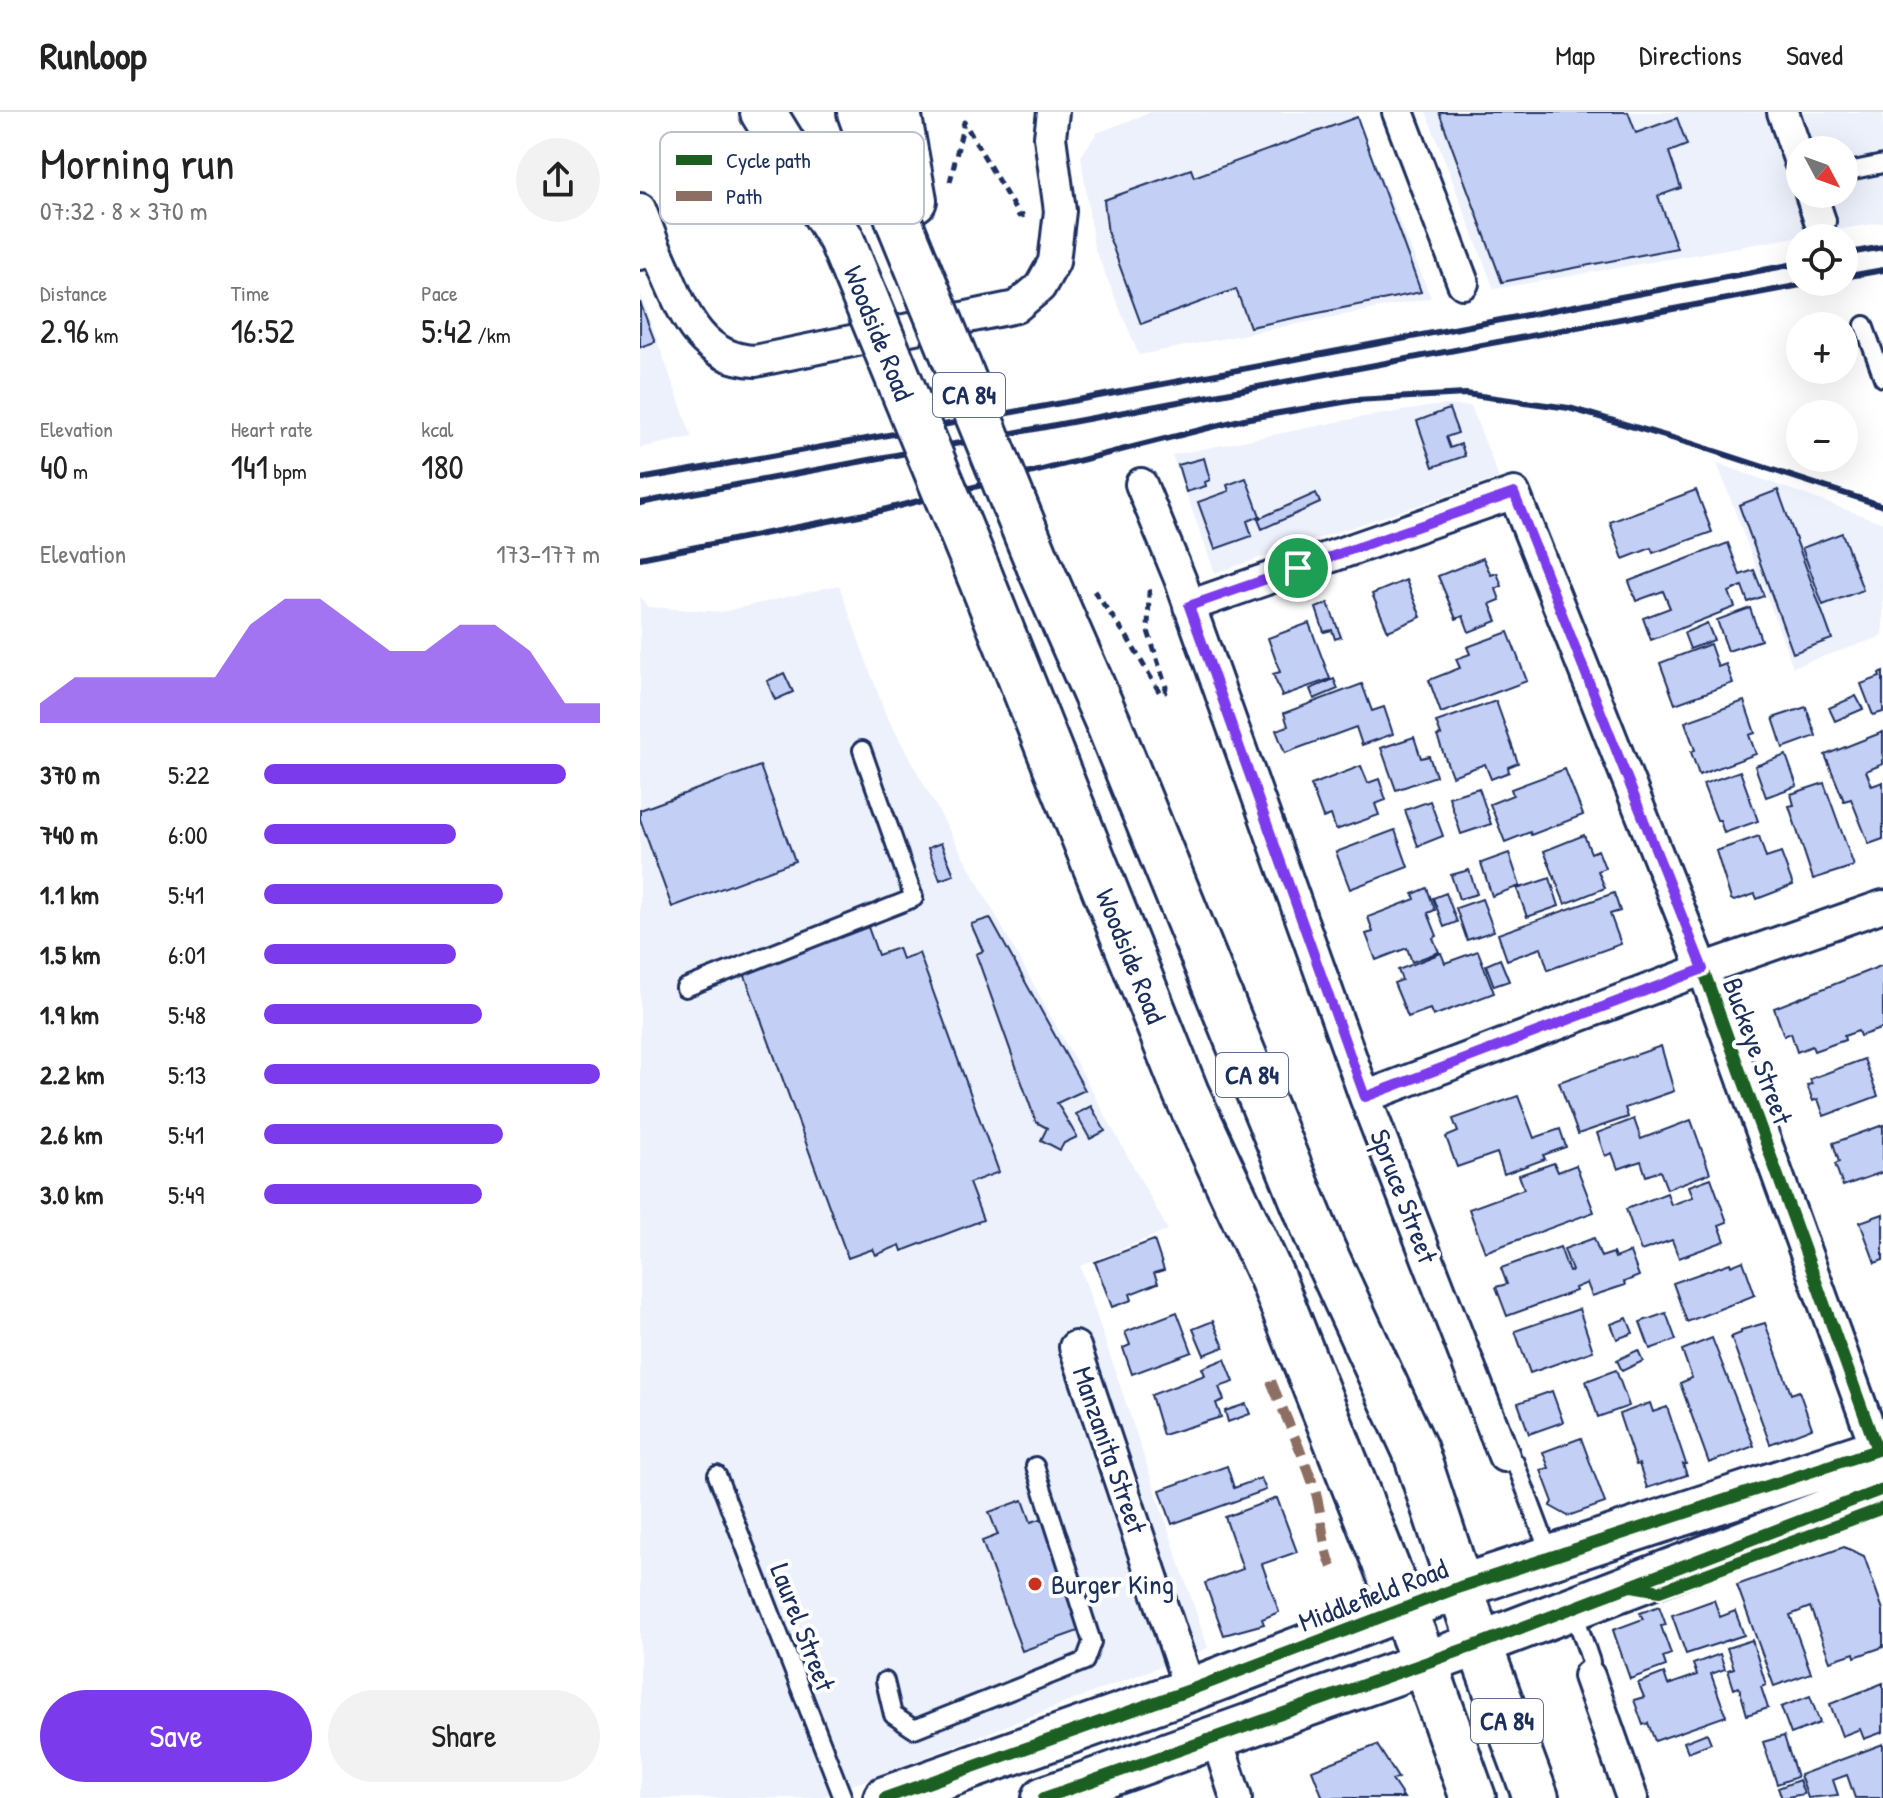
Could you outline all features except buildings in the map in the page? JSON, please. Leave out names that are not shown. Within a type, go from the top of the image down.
[{"type":"highway","points":[[763,112],[775,132]]},
{"type":"highway","name":"Woodside Road","points":[[795,112],[802,132]]},
{"type":"highway","points":[[860,112],[872,132]]},
{"type":"highway","points":[[898,112],[903,132]]},
{"type":"highway","name":"CA 84","points":[[924,223],[948,344],[1109,725],[1323,1250],[1415,1450],[1479,1644],[1536,1798]]},
{"type":"highway","points":[[832,224],[841,239]]},
{"type":"highway","name":"Woodside Road","points":[[836,224],[1186,1093],[1272,1278],[1425,1664],[1473,1798]]},
{"type":"main road","name":"Middlefield Road","points":[[885,1798],[1190,1690],[1460,1587],[1550,1557],[1881,1462]]},
{"type":"main road","points":[[1044,1798],[1425,1664],[1572,1607],[1881,1462]]},
{"type":"street","points":[[640,209],[648,251],[695,330],[705,343],[736,361],[755,361],[1016,307],[1040,287],[1054,262],[1060,211],[1050,137],[1053,112]]},
{"type":"street","points":[[1398,112],[1463,283]]},
{"type":"street","points":[[1783,112],[1791,136]]},
{"type":"street","name":"Spruce Street","points":[[1141,484],[1184,592],[1365,1097],[1504,1456]]},
{"type":"street","name":"Buckeye Street","points":[[1184,592],[1514,493],[1703,969],[1881,1462]]},
{"type":"street","points":[[1365,1097],[1703,969],[1883,906]]},
{"type":"street","name":"Manzanita Street","points":[[1075,1347],[1190,1690]]},
{"type":"street","points":[[1589,1676],[1632,1798]]},
{"type":"street","points":[[1216,1736],[1236,1798]]},
{"type":"lane","points":[[1858,169],[1883,164]]},
{"type":"lane","points":[[1864,325],[1883,378]]},
{"type":"lane","points":[[685,988],[914,898],[862,750]]},
{"type":"lane","points":[[1504,1456],[1515,1462],[1550,1557]]},
{"type":"lane","points":[[885,1681],[893,1715],[914,1729],[1085,1661],[1092,1642],[1035,1466]]},
{"type":"lane","name":"Laurel Street","points":[[717,1475],[843,1798]]},
{"type":"lane","points":[[1572,1607],[1591,1662],[1589,1676]]},
{"type":"path","points":[[924,209],[964,122],[1019,216],[1060,211]]},
{"type":"path","points":[[1087,582],[1127,637],[1160,693],[1165,692],[1166,687],[1148,631],[1149,592],[1184,592]]},
{"type":"shaded area","points":[[1151,112],[1355,112],[1431,298],[1139,355],[1094,247],[1081,156],[1097,133]]},
{"type":"shaded area","points":[[1426,112],[1883,112],[1883,222],[1858,226],[1786,224],[1786,239],[1494,289]]},
{"type":"shaded area","points":[[640,292],[692,437],[640,448]]},
{"type":"shaded area","points":[[1441,405],[1471,406],[1499,478],[1215,573],[1172,455],[1357,418]]},
{"type":"shaded area","points":[[1717,463],[1883,523],[1883,636],[1793,667]]},
{"type":"shaded area","points":[[839,585],[885,713],[1168,1230],[1080,1266],[1208,1648],[819,1798],[640,1798],[640,596],[648,607],[721,612]]},
{"type":"railway","points":[[1858,251],[1883,247]]},
{"type":"railway","points":[[640,479],[1786,266]]},
{"type":"railway","points":[[1858,274],[1883,270]]},
{"type":"railway","points":[[640,503],[1786,288]]},
{"type":"railway","points":[[640,558],[875,512],[1244,419],[1355,400],[1466,394],[1569,408],[1696,445],[1883,506]]},
{"type":"marked path","points":[[1271,1381],[1314,1487],[1332,1567]]},
{"type":"cycle path","points":[[1189,606],[1514,493],[1703,969],[1877,1450]]},
{"type":"cycle path","points":[[885,1798],[1190,1690],[1460,1587],[1883,1448]]},
{"type":"cycle path","points":[[1044,1798],[1479,1644],[1883,1489]]},
{"type":"cycle path","points":[[1632,1586],[1660,1591],[1883,1508]]},
{"type":"place","name":"Burger King","points":[[1035,1584]]},
{"type":"route","points":[[1514,493],[1703,969],[1365,1097],[1189,606],[1298,568],[1514,493]]}]
